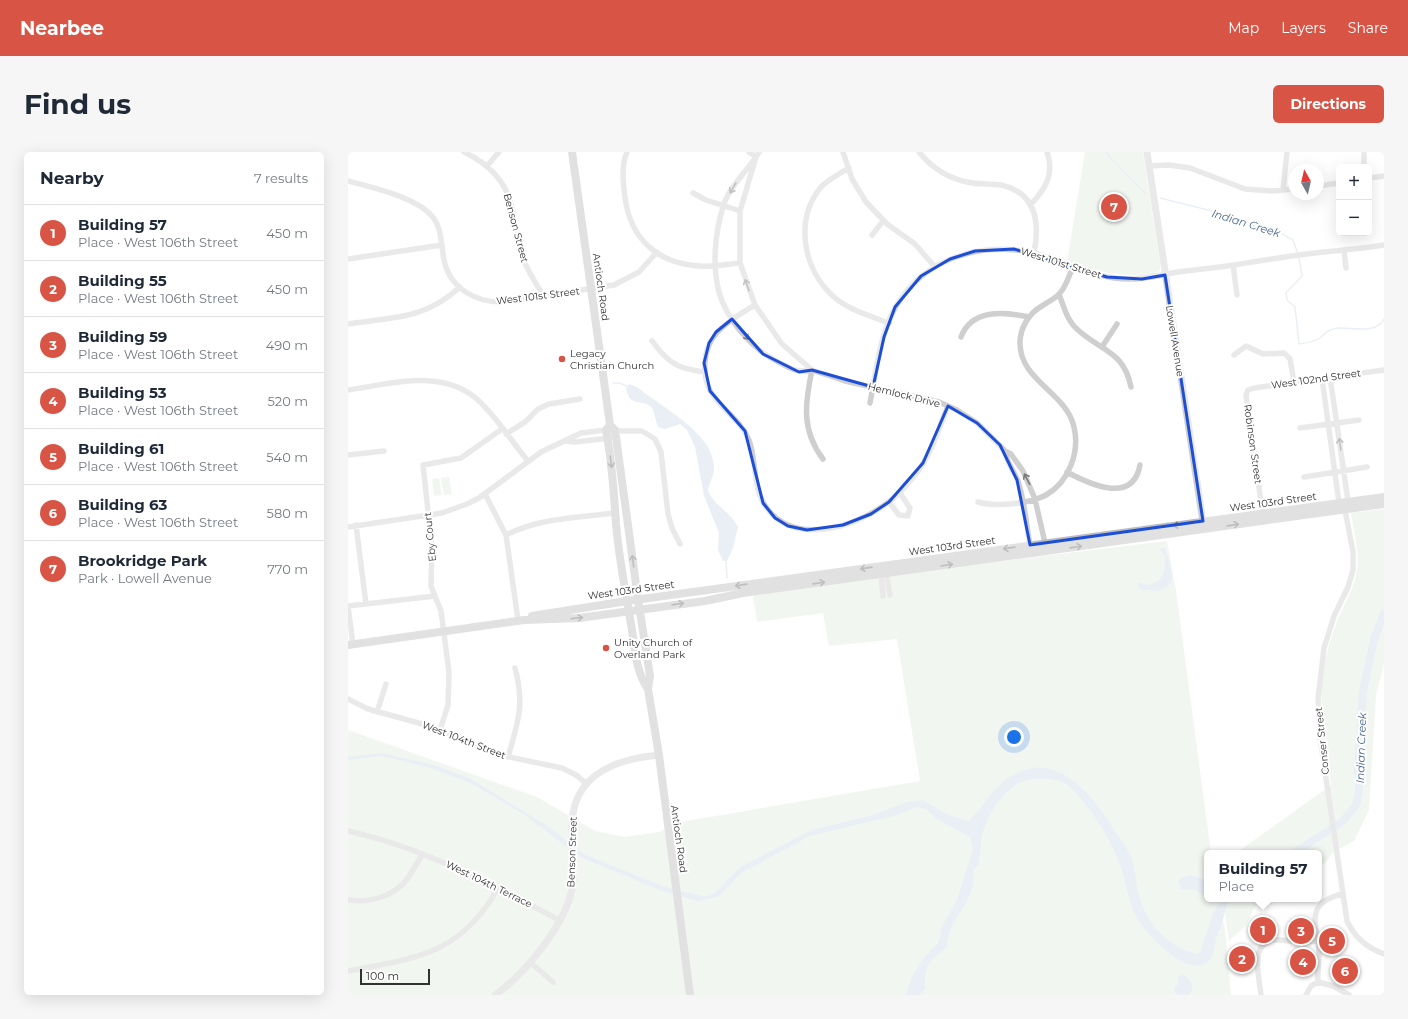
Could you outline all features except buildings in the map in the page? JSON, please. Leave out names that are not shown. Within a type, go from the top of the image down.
[{"type":"main road","name":"Antioch Road","points":[[572,152],[612,431],[650,679],[648,689],[659,755],[690,994]]},
{"type":"main road","name":"Antioch Road","points":[[612,431],[616,513],[627,601],[638,663],[643,682],[648,689]]},
{"type":"main road","name":"West 103rd Street","points":[[1264,517],[1340,503],[1384,497]]},
{"type":"main road","name":"West 103rd Street","points":[[351,645],[521,620],[579,618],[639,610],[883,571],[1044,543],[1264,517],[1345,510],[1384,504]]},
{"type":"main road","name":"West 103rd Street","points":[[521,620],[543,614],[638,599],[1038,552],[1203,525]]},
{"type":"main road","points":[[543,614],[552,619]]},
{"type":"street","name":"Benson Street","points":[[464,152],[487,166],[504,186],[509,196],[519,245],[524,259],[530,274],[544,296]]},
{"type":"street","points":[[487,166],[499,152]]},
{"type":"street","points":[[627,152],[622,176],[629,218],[639,237],[657,252],[689,265],[740,264]]},
{"type":"street","points":[[749,152],[758,154]]},
{"type":"street","points":[[843,152],[862,197],[883,221],[915,244],[935,267]]},
{"type":"street","points":[[919,152],[929,163],[947,175],[968,182],[1007,187],[1021,195],[1030,205],[1037,223],[1034,253]]},
{"type":"street","points":[[1030,205],[1043,191],[1048,179],[1050,166],[1047,152]]},
{"type":"street","name":"Lowell Avenue","points":[[1147,152],[1203,525]]},
{"type":"street","points":[[1283,190],[1287,152]]},
{"type":"street","points":[[1364,152],[1364,164]]},
{"type":"street","name":"Hemlock Drive","points":[[758,154],[735,184],[723,206],[716,237],[716,265],[719,292],[732,318],[742,333],[763,354],[799,372],[812,370],[873,387],[928,399],[948,406],[977,423],[1017,461],[1036,499],[1044,543]]},
{"type":"street","name":"Hemlock Drive","points":[[758,154],[740,212],[740,264],[754,305],[782,344],[812,370]]},
{"type":"street","points":[[1149,166],[1169,165],[1190,168],[1245,189],[1257,191],[1288,190]]},
{"type":"street","points":[[849,168],[828,180],[814,198],[805,228],[808,258],[818,279],[835,298],[853,309],[889,323]]},
{"type":"street","points":[[1372,178],[1384,176]]},
{"type":"street","points":[[348,181],[392,194],[422,208],[431,214],[436,222],[446,267],[453,280],[460,287],[437,306],[419,313],[348,324]]},
{"type":"street","points":[[1324,185],[1336,183]]},
{"type":"street","points":[[693,193],[740,212]]},
{"type":"street","points":[[872,235],[883,221]]},
{"type":"street","name":"West 101st Street","points":[[870,404],[889,323],[895,307],[922,276],[950,258],[975,251],[1002,248],[1034,253],[1107,277],[1127,279],[1384,245]]},
{"type":"street","points":[[348,259],[442,246]]},
{"type":"street","points":[[1344,251],[1346,268]]},
{"type":"street","name":"West 101st Street","points":[[460,287],[479,299],[494,302],[614,285],[633,277],[657,252]]},
{"type":"street","points":[[1233,265],[1237,295]]},
{"type":"street","points":[[978,502],[994,505],[1036,499],[1046,495],[1054,489],[1067,472],[1075,448],[1074,426],[1066,408],[1030,373],[1023,361],[1020,336],[1029,318],[1039,307],[1060,294],[1073,267]]},
{"type":"street","points":[[1060,294],[1072,324],[1121,361],[1127,373],[1131,387]]},
{"type":"street","points":[[754,305],[732,318],[716,332],[709,343],[704,363],[705,372],[712,395],[738,422],[749,441],[758,490],[765,507],[781,522],[807,530],[830,528],[861,519],[889,502],[900,493],[923,463],[935,439],[948,406]]},
{"type":"street","points":[[961,337],[963,331],[971,322],[985,315],[1003,312],[1029,318]]},
{"type":"street","points":[[1102,347],[1117,324]]},
{"type":"street","points":[[652,341],[666,359],[674,364],[689,370],[705,372]]},
{"type":"street","points":[[1234,355],[1246,346],[1263,354],[1284,354],[1290,359],[1294,382]]},
{"type":"street","points":[[812,370],[806,398],[806,421],[809,432],[823,459]]},
{"type":"street","name":"West 102nd Street","points":[[1248,390],[1294,382],[1384,370]]},
{"type":"street","points":[[1330,377],[1348,502],[1345,510]]},
{"type":"street","name":"Conser Street","points":[[1322,378],[1340,503],[1345,510],[1352,552],[1353,570],[1334,616],[1324,648],[1318,699],[1319,733],[1347,921],[1354,933],[1366,946],[1384,954]]},
{"type":"street","points":[[348,390],[427,380],[448,384],[464,390],[480,401],[528,462]]},
{"type":"street","name":"Robinson Street","points":[[1248,390],[1246,394],[1264,517]]},
{"type":"street","points":[[504,431],[525,422],[544,406],[580,399]]},
{"type":"street","points":[[1300,428],[1360,420]]},
{"type":"street","points":[[348,526],[453,510],[485,494],[528,462],[553,446],[581,433],[636,430],[649,434],[659,445],[662,452],[670,522],[680,544]]},
{"type":"street","name":"Eby Court","points":[[440,730],[450,693],[449,672],[439,604],[431,586],[433,564],[423,465],[460,458],[504,431]]},
{"type":"street","points":[[566,441],[575,442],[612,431]]},
{"type":"street","points":[[348,455],[384,451]]},
{"type":"street","name":"Hemlock Drive","points":[[1005,451],[1005,458],[1017,480],[1023,502],[1030,545]]},
{"type":"street","points":[[1067,472],[1090,484],[1112,488],[1120,487],[1133,481],[1138,474],[1140,464]]},
{"type":"street","points":[[1304,477],[1367,467]]},
{"type":"street","points":[[889,502],[899,515],[908,516],[910,508],[900,493]]},
{"type":"street","points":[[485,494],[506,535],[521,620]]},
{"type":"street","points":[[506,535],[525,527],[540,524],[616,513]]},
{"type":"street","points":[[356,525],[366,604]]},
{"type":"street","points":[[1030,545],[1038,552],[1044,543]]},
{"type":"street","points":[[883,571],[887,595]]},
{"type":"street","points":[[351,645],[348,606],[435,596]]},
{"type":"street","points":[[508,757],[520,712],[520,686],[515,668]]},
{"type":"street","points":[[377,712],[386,684]]},
{"type":"street","name":"West 104th Street","points":[[348,699],[377,712],[409,719],[440,730],[478,747],[508,757],[562,768],[576,775],[587,784]]},
{"type":"street","points":[[587,784],[600,771],[618,762],[659,755]]},
{"type":"street","name":"Benson Street","points":[[495,995],[511,983],[531,963],[559,920],[572,890],[574,872],[572,824],[574,811],[577,801],[587,784]]},
{"type":"street","name":"West 104th Terrace","points":[[348,831],[423,854],[455,866],[559,920]]},
{"type":"street","points":[[348,900],[373,900],[391,893],[405,881],[423,854]]},
{"type":"street","points":[[348,971],[421,955],[442,948],[473,925],[489,904],[498,888]]},
{"type":"street","points":[[1318,982],[1317,973],[1319,957],[1316,913],[1323,903],[1330,897],[1342,894]]},
{"type":"street","points":[[1262,995],[1257,959],[1258,951],[1263,944],[1270,940],[1297,943],[1317,941]]},
{"type":"street","points":[[531,963],[553,982]]},
{"type":"street","points":[[1306,995],[1311,986],[1318,982],[1333,986],[1349,995]]},
{"type":"highlighted area","points":[[1014,249],[1107,277],[1142,279],[1165,275],[1203,521],[1030,545],[1017,480],[1000,445],[977,423],[948,406],[923,463],[889,502],[871,514],[843,525],[807,530],[788,526],[775,518],[763,503],[745,431],[710,391],[704,363],[709,343],[716,332],[732,319],[763,354],[799,372],[812,370],[873,387],[884,337],[895,307],[921,276],[950,259],[975,251]]},
{"type":"shaded area","points":[[1085,152],[1143,152],[1160,264],[1160,270],[1156,274],[1122,275],[1089,269],[1067,262]]},
{"type":"shaded area","points":[[449,477],[452,494],[444,495],[441,478]]},
{"type":"shaded area","points":[[439,478],[442,495],[434,496],[432,479]]},
{"type":"shaded area","points":[[1384,509],[1384,663],[1376,695],[1369,810],[1354,841],[1332,853],[1326,862],[1322,864],[1322,850],[1240,850],[1331,785],[1323,728],[1321,700],[1323,671],[1327,652],[1337,621],[1352,588],[1356,575],[1357,547],[1351,513]]},
{"type":"shaded area","points":[[1167,541],[1176,591],[1211,850],[1204,850],[1204,902],[1218,902],[1225,928],[1231,995],[348,995],[348,730],[537,797],[595,831],[624,837],[659,832],[675,823],[920,781],[897,639],[829,646],[823,613],[757,622],[753,595],[952,567]]},
{"type":"shaded area","points":[[1223,902],[1261,902],[1254,908],[1245,926],[1232,937],[1229,942]]},
{"type":"water","points":[[629,384],[637,387],[685,422],[706,444],[712,456],[714,469],[708,490],[714,500],[731,517],[738,527],[733,548],[727,561],[723,561],[718,550],[719,533],[704,496],[695,447],[687,430],[680,424],[665,429],[658,427],[652,408],[630,398],[626,389]]},
{"type":"water","points":[[1164,548],[1171,570],[1172,579],[1170,583],[1166,588],[1158,591],[1146,589],[1142,590],[1139,588],[1138,582],[1148,585],[1157,581],[1162,575],[1165,566],[1165,556],[1159,549]]},
{"type":"water","points":[[383,753],[437,766],[471,779],[549,827],[584,854],[665,887],[702,896],[715,893],[740,867],[815,829],[873,815],[907,802],[923,800],[948,815],[969,821],[1006,779],[1029,769],[1045,768],[1060,772],[1073,780],[1097,804],[1131,856],[1139,895],[1147,915],[1160,933],[1168,940],[1187,951],[1198,954],[1201,950],[1214,911],[1218,905],[1219,924],[1213,953],[1212,957],[1203,964],[1194,965],[1173,956],[1154,940],[1141,924],[1134,911],[1117,858],[1098,821],[1090,809],[1072,790],[1064,783],[1057,780],[1034,779],[1025,781],[1007,791],[1000,799],[985,827],[982,836],[978,866],[973,870],[974,880],[972,890],[952,926],[947,947],[929,964],[925,974],[925,989],[919,995],[906,995],[908,987],[918,966],[939,942],[941,928],[957,900],[973,849],[970,837],[935,818],[926,809],[916,807],[898,815],[810,836],[741,873],[718,897],[698,901],[662,891],[580,857],[525,815],[474,785],[457,778],[430,768],[382,756],[348,760],[348,757]]},
{"type":"water","points":[[1190,875],[1204,879],[1204,895],[1196,890],[1181,889],[1178,881],[1181,878]]},
{"type":"water","points":[[1182,975],[1187,977],[1192,983],[1192,991],[1188,995],[1178,995],[1174,991],[1174,988],[1179,984],[1177,977]]},
{"type":"waterway","name":"Indian Creek","points":[[1105,152],[1146,194]]},
{"type":"waterway","name":"Indian Creek","points":[[1160,198],[1212,211],[1245,224],[1279,232],[1293,240],[1298,254]]},
{"type":"waterway","name":"Indian Creek","points":[[1299,258],[1302,276],[1286,293],[1287,300],[1295,307],[1299,344],[1320,338],[1328,331],[1335,328],[1369,329],[1380,324],[1384,319]]},
{"type":"waterway","points":[[613,383],[619,383],[629,387]]},
{"type":"waterway","points":[[726,561],[727,578]]},
{"type":"waterway","name":"Indian Creek","points":[[1299,850],[1343,821],[1356,805],[1359,791],[1358,768],[1363,692],[1374,639],[1384,614]]},
{"type":"waterway","name":"Indian Creek","points":[[1217,927],[1224,902]]},
{"type":"place","name":"Brookridge Park","points":[[1114,207]]},
{"type":"place","name":"Legacy Christian Church","points":[[562,359]]},
{"type":"place","name":"Unity Church of Overland Park","points":[[606,648]]},
{"type":"place","name":"Building 57","points":[[1263,930]]},
{"type":"place","name":"Building 59","points":[[1301,931]]},
{"type":"place","name":"Building 61","points":[[1332,941]]},
{"type":"place","name":"Building 55","points":[[1242,959]]},
{"type":"place","name":"Building 53","points":[[1303,962]]},
{"type":"place","name":"Building 63","points":[[1345,971]]}]
